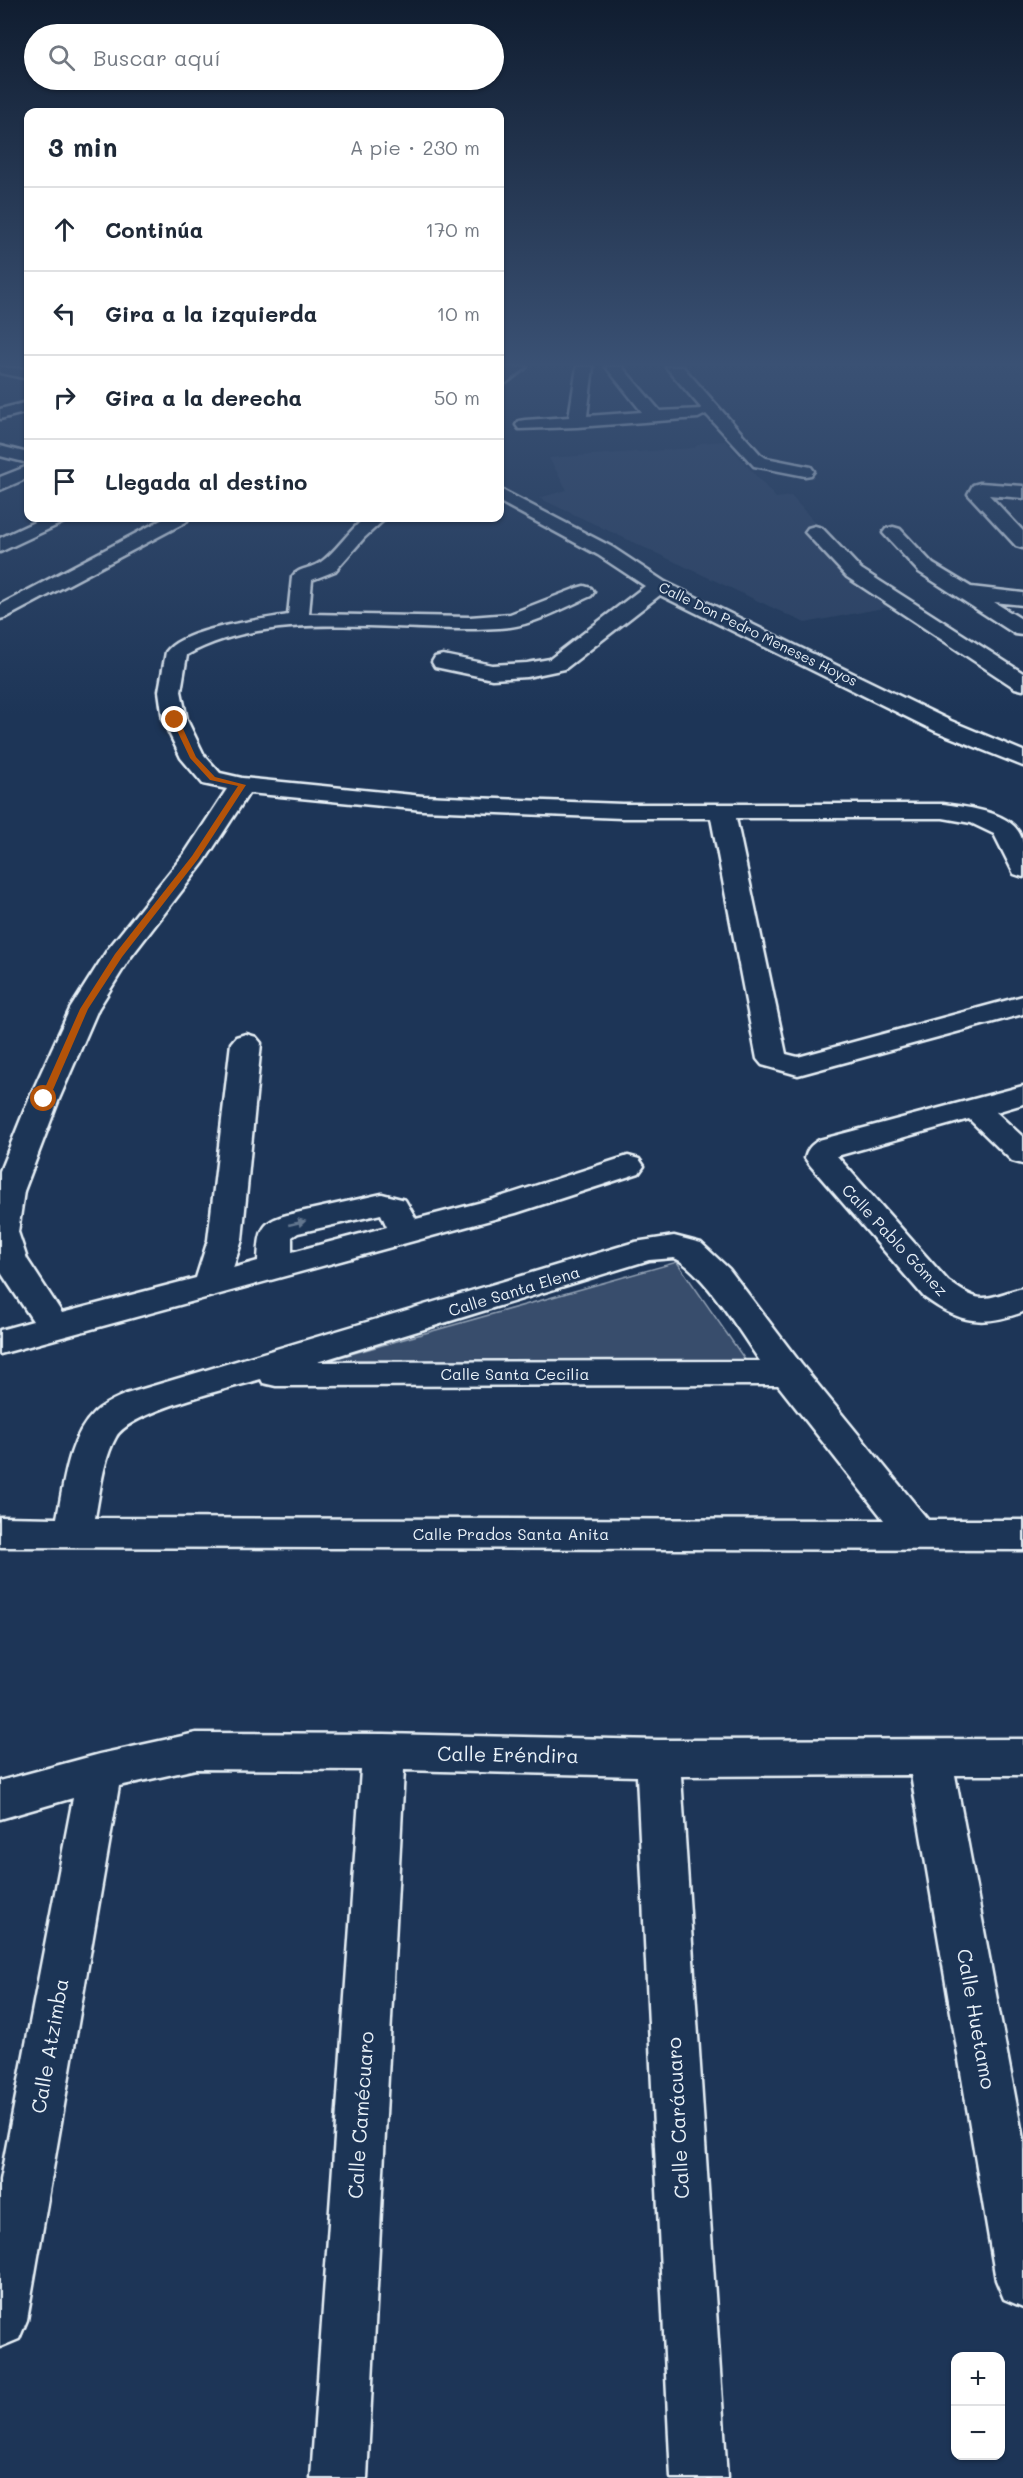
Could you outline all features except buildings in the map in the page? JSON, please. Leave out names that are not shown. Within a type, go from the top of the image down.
[{"type":"street","points":[[1023,492],[980,489],[977,494],[1023,542]]},
{"type":"street","name":"Calle Don Pedro Meneses Hoyos","points":[[504,497],[606,551],[658,586],[943,726],[1023,759]]},
{"type":"street","points":[[0,546],[49,522]]},
{"type":"street","points":[[0,614],[172,522]]},
{"type":"street","points":[[298,621],[302,577],[328,567],[357,534],[371,522]]},
{"type":"street","points":[[815,532],[854,573],[1023,683]]},
{"type":"street","points":[[893,533],[926,568],[1023,629]]},
{"type":"street","points":[[443,662],[492,672],[527,670],[557,664],[658,586]]},
{"type":"street","points":[[584,592],[513,620],[470,623],[298,621],[215,635],[192,642],[177,652],[170,691],[175,720],[193,758],[212,779],[242,785],[423,803],[622,811],[943,811],[977,817],[1004,829],[1023,869]]},
{"type":"street","points":[[962,592],[1023,599]]},
{"type":"street","points":[[53,1326],[10,1260],[2,1232],[9,1191],[44,1099],[84,1009],[118,956],[195,857],[242,785]]},
{"type":"street","points":[[722,812],[772,1059],[798,1066],[1023,1005]]},
{"type":"street","points":[[211,1285],[225,1240],[246,1043]]},
{"type":"street","points":[[975,1108],[1023,1095]]},
{"type":"street","points":[[975,1108],[1023,1154]]},
{"type":"street","name":"Calle Pablo Gómez","points":[[975,1108],[830,1147],[822,1152],[821,1158],[936,1289],[959,1306],[975,1312],[993,1310],[1023,1299]]},
{"type":"street","points":[[0,1342],[505,1206],[628,1166]]},
{"type":"street","name":"Calle Santa Elena","points":[[73,1533],[93,1447],[104,1426],[118,1413],[139,1403],[242,1374],[647,1250],[674,1247],[689,1251],[717,1277],[788,1373],[917,1534]]},
{"type":"street","name":"Calle Santa Cecilia","points":[[242,1374],[788,1373]]},
{"type":"street","name":"Calle Prados Santa Anita","points":[[0,1532],[1023,1535]]},
{"type":"street","name":"Calle Eréndira","points":[[0,1800],[100,1772],[196,1751],[384,1752],[658,1758],[1023,1757]]},
{"type":"street","name":"Calle Camécuaro","points":[[339,2478],[384,1752]]},
{"type":"street","name":"Calle Carácuaro","points":[[658,1758],[699,2478]]},
{"type":"street","name":"Calle Huetamo","points":[[930,1758],[1023,2280]]},
{"type":"street","name":"Calle Atzimba","points":[[0,2320],[100,1772]]},
{"type":"shaded area","points":[[563,483],[762,483],[776,498],[791,496],[861,573],[909,603],[805,623],[539,498],[567,490]]},
{"type":"shaded area","points":[[677,1262],[748,1364],[319,1363]]},
{"type":"route","points":[[44,1099],[84,1009],[118,956],[195,857],[242,785],[212,779],[193,758],[175,720]]}]
